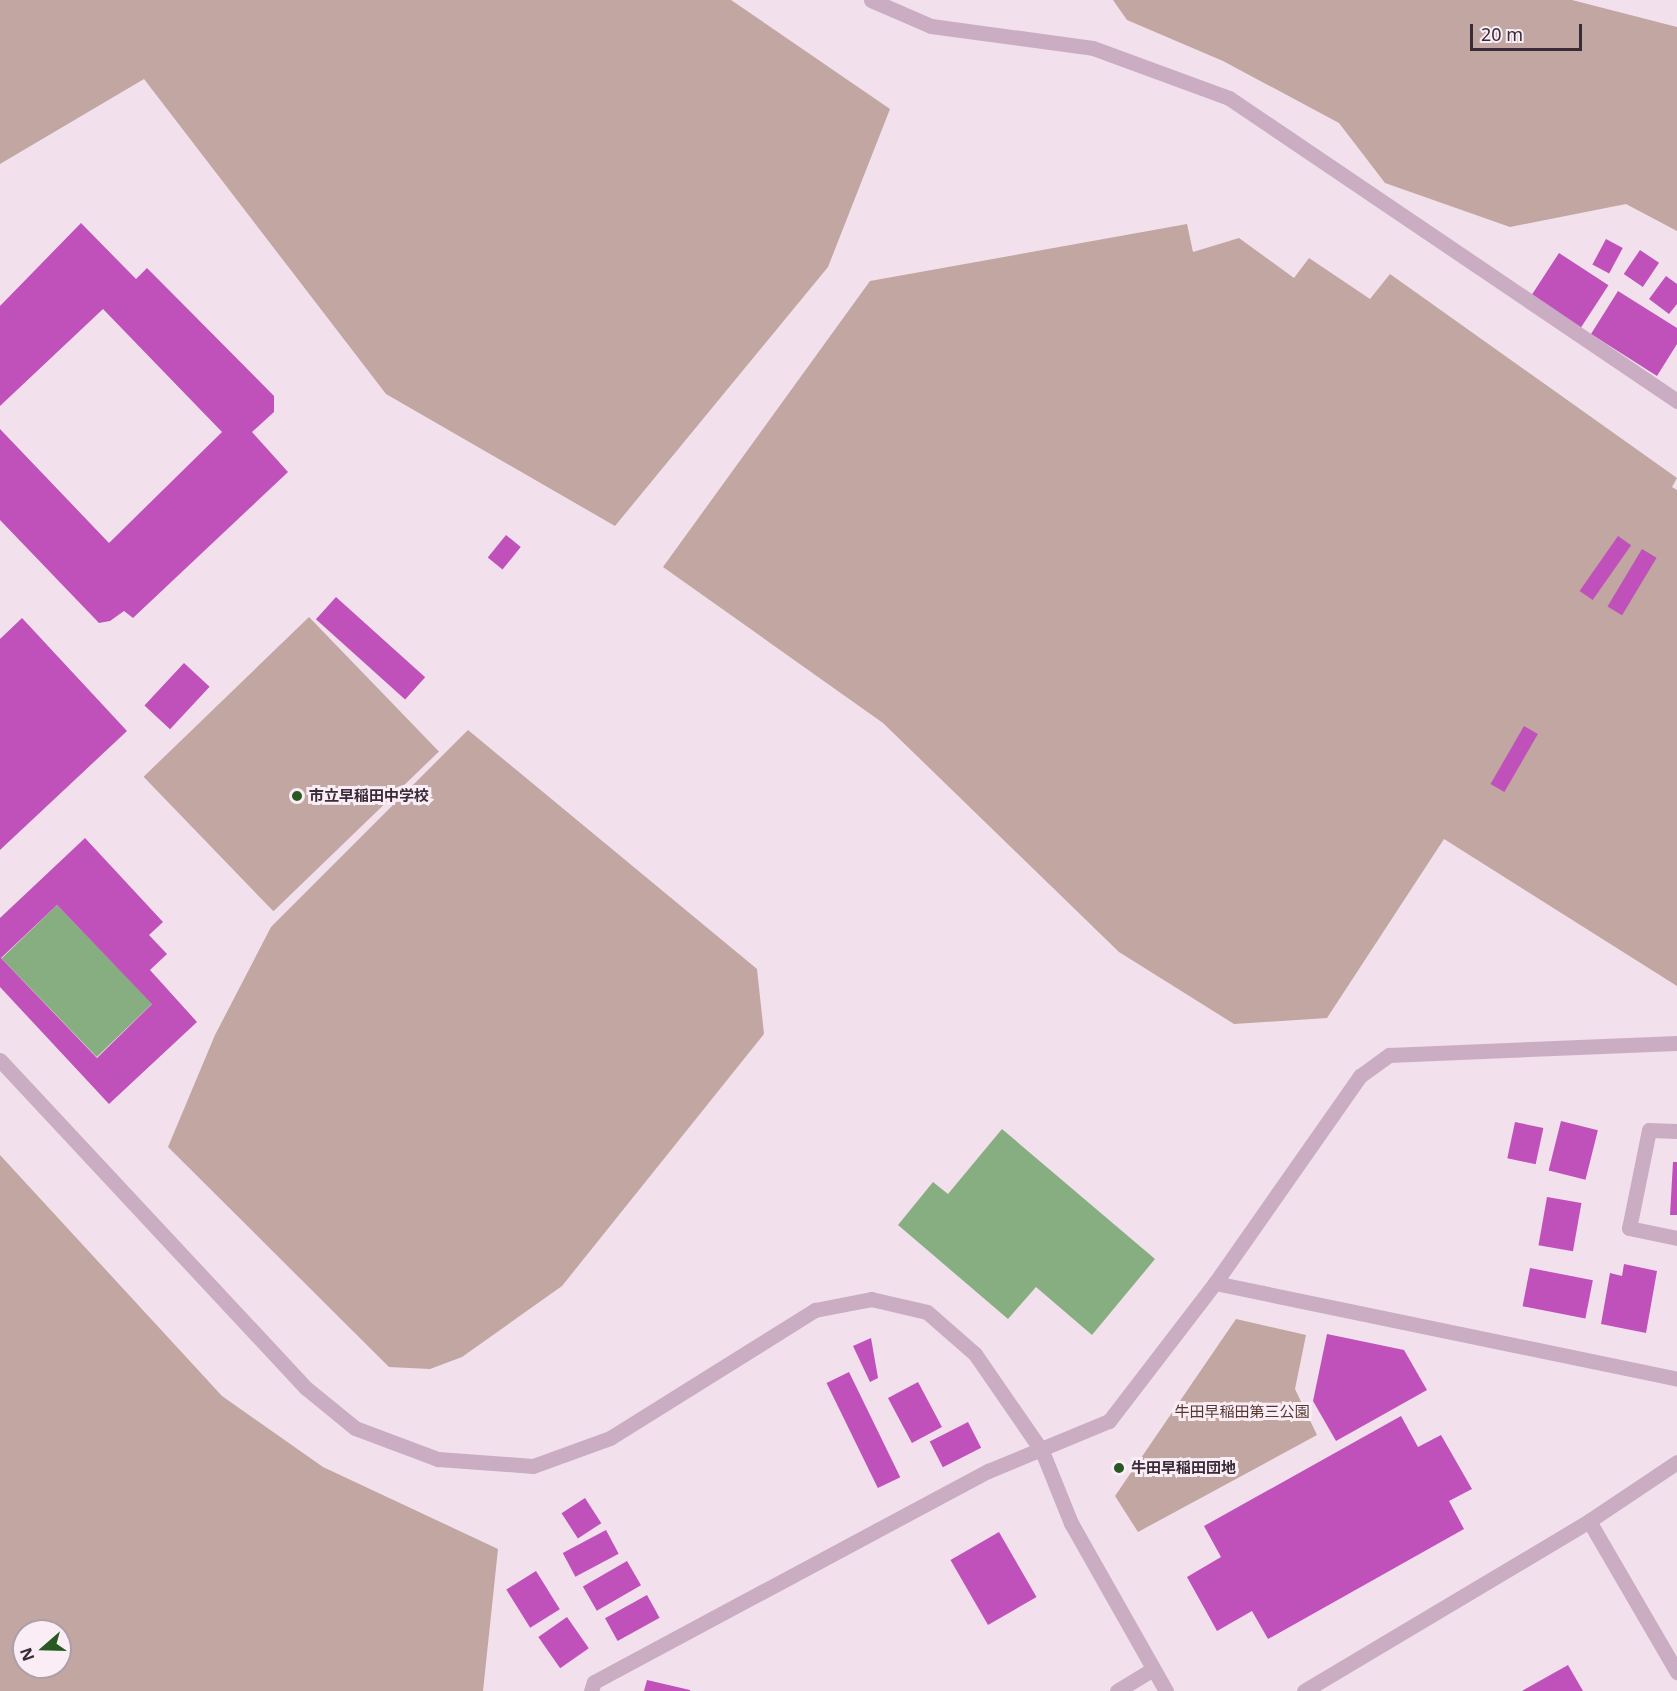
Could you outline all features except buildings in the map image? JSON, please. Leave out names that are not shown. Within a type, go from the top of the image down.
[{"type":"street","points":[[872,0],[931,26],[1093,48],[1229,98],[1677,401]]},
{"type":"street","points":[[591,1691],[594,1682],[988,1471],[1109,1421],[1215,1283],[1360,1076],[1389,1055],[1677,1042]]},
{"type":"street","points":[[0,1059],[306,1388],[355,1428],[438,1459],[532,1466],[610,1438],[815,1310],[871,1299],[927,1312],[975,1354],[1042,1450],[1071,1523],[1166,1691]]},
{"type":"street","points":[[1677,1131],[1648,1130],[1629,1228],[1677,1238]]},
{"type":"street","points":[[1215,1283],[1677,1379]]},
{"type":"street","points":[[1304,1691],[1589,1521],[1677,1462]]},
{"type":"street","points":[[1589,1521],[1677,1672]]},
{"type":"street","points":[[1117,1691],[1153,1670]]},
{"type":"green space","points":[[0,0],[731,0],[890,109],[828,267],[615,526],[386,394],[144,79],[0,164]]},
{"type":"green space","points":[[1113,0],[1572,0],[1677,27],[1677,231],[1626,204],[1510,227],[1385,183],[1339,123],[1223,61],[1127,20]]},
{"type":"green space","points":[[1187,224],[1193,252],[1239,238],[1294,278],[1309,258],[1370,299],[1390,274],[1677,478],[1672,487],[1677,490],[1677,986],[1444,839],[1327,1018],[1234,1024],[1119,952],[883,723],[663,567],[870,281]]},
{"type":"green space","points":[[309,617],[439,752],[273,911],[144,777]]},
{"type":"green space","points":[[468,730],[757,969],[764,1034],[562,1286],[462,1357],[430,1369],[389,1367],[168,1147],[215,1035],[271,927]]},
{"type":"green space","points":[[0,1155],[222,1396],[323,1467],[498,1549],[483,1691],[0,1691]]},
{"type":"green space","name":"牛田早稲田第三公園","points":[[1236,1319],[1306,1335],[1295,1389],[1317,1435],[1138,1532],[1115,1496]]},
{"type":"shaded area","points":[[57,905],[152,1004],[97,1057],[2,958]]},
{"type":"shaded area","points":[[1002,1129],[1155,1259],[1092,1335],[1036,1287],[1008,1319],[898,1225],[933,1182],[948,1194]]},
{"type":"place","name":"市立早稲田中学校","points":[[297,796]]},
{"type":"place","name":"牛田早稲田団地","points":[[1119,1468]]}]
